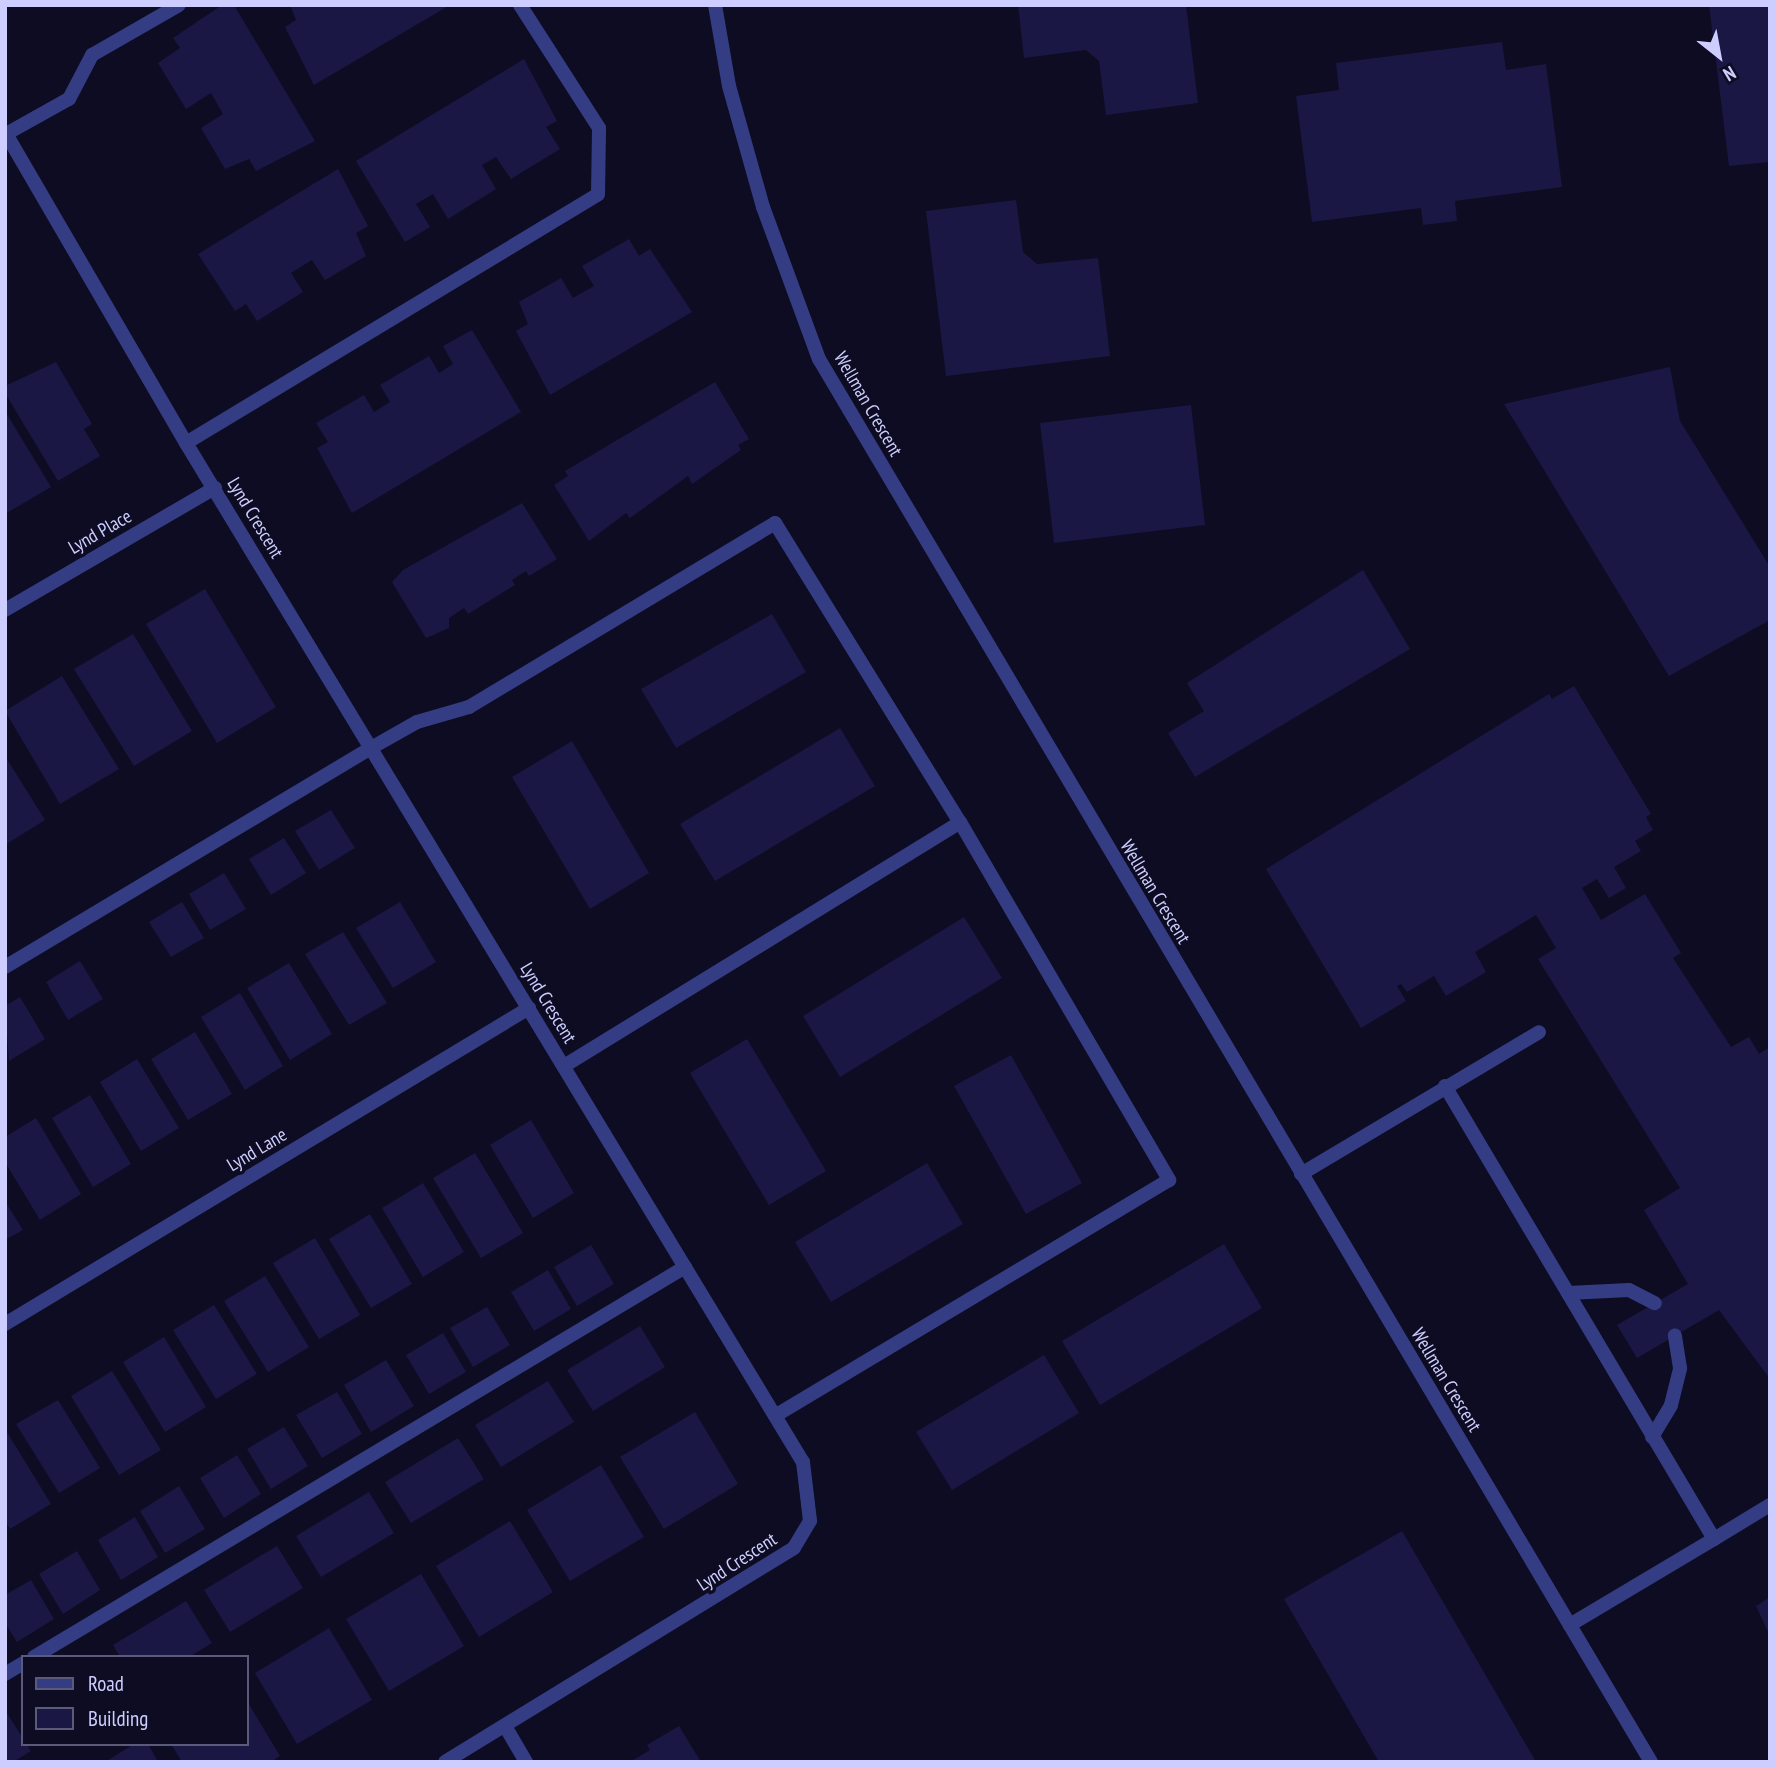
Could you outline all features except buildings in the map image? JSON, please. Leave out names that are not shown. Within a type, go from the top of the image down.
[{"type":"street","points":[[6,133],[69,99],[92,55],[179,5]]},
{"type":"street","points":[[186,443],[598,194],[599,128],[520,5]]},
{"type":"street","name":"Wellman Crescent","points":[[715,5],[729,86],[763,207],[819,359],[1651,1762]]},
{"type":"street","name":"Lynd Crescent","points":[[6,133],[186,443],[803,1462],[812,1498],[810,1521],[794,1548],[445,1762]]},
{"type":"street","name":"Lynd Place","points":[[5,610],[215,488]]},
{"type":"street","points":[[5,967],[371,748],[417,722],[469,707],[775,523],[960,822],[1169,1180],[775,1416]]},
{"type":"street","points":[[564,1066],[960,822]]},
{"type":"street","name":"Lynd Lane","points":[[5,1324],[529,1008]]},
{"type":"street","points":[[1301,1174],[1539,1032]]},
{"type":"street","points":[[1445,1086],[1714,1539]]},
{"type":"street","points":[[37,1655],[685,1268]]},
{"type":"street","points":[[1568,1293],[1629,1290],[1655,1303]]},
{"type":"street","points":[[1652,1437],[1677,1380],[1675,1335]]},
{"type":"street","points":[[1570,1625],[1770,1505]]},
{"type":"street","points":[[5,1674],[21,1664]]},
{"type":"street","points":[[505,1726],[526,1762]]}]
